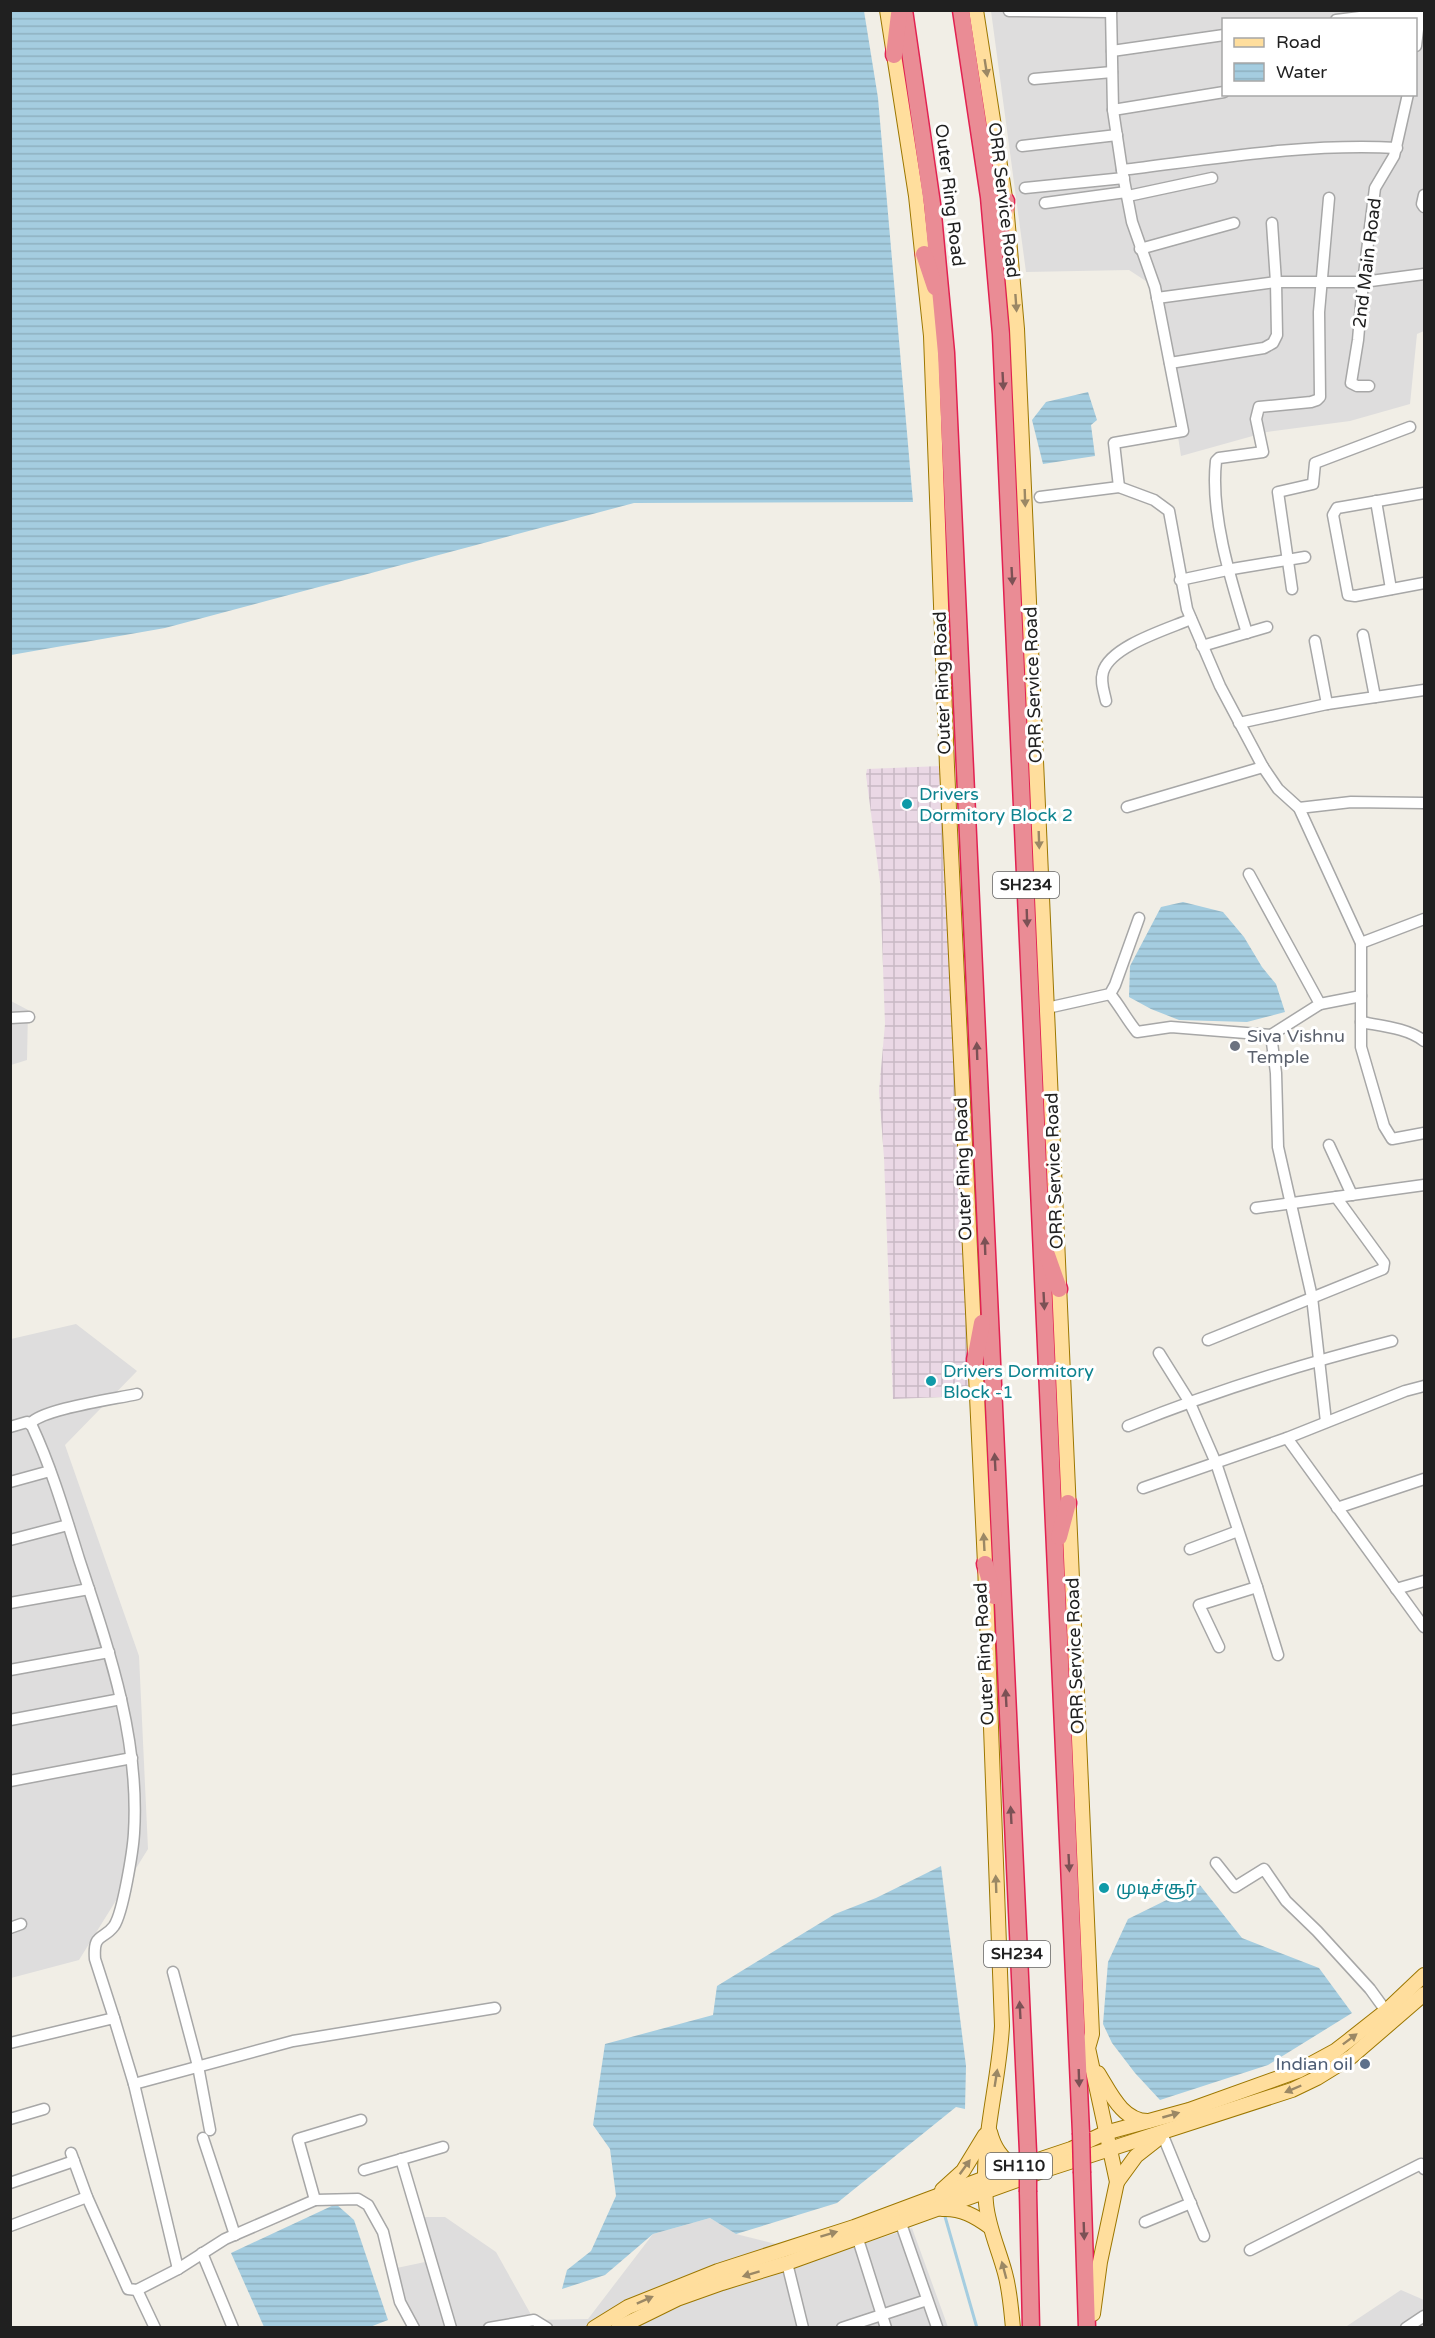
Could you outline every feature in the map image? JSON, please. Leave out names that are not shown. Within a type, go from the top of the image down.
[{"type":"highway","points":[[894,55],[899,10]]},
{"type":"highway","name":"Outer Ring Road","points":[[904,10],[932,204],[944,311],[950,420],[1002,1623],[1028,2152],[1031,2328]]},
{"type":"highway","name":"Outer Ring Road","points":[[966,13],[996,262],[1003,378],[1081,2133],[1086,2328]]},
{"type":"highway","points":[[996,262],[1006,201]]},
{"type":"highway","points":[[924,254],[944,311]]},
{"type":"highway","points":[[1041,1237],[1059,1289]]},
{"type":"highway","points":[[975,1360],[988,1297]]},
{"type":"highway","points":[[1055,1555],[1068,1503]]},
{"type":"highway","points":[[985,1564],[1002,1623]]},
{"type":"main road","points":[[887,10],[924,254],[931,336],[947,767],[985,1564],[1002,2026],[989,2124],[986,2185],[990,2226],[1005,2274],[1013,2328]]},
{"type":"main road","name":"ORR Service Road","points":[[966,13],[1006,201],[1017,329],[1092,2034],[1088,2048],[1117,2182],[1095,2285],[1093,2328]]},
{"type":"main road","name":"SH110","points":[[986,2185],[1016,2167],[1071,2149],[1105,2133],[1189,2110],[1298,2071],[1335,2051],[1386,2011],[1425,1975]]},
{"type":"main road","name":"SH110","points":[[618,2328],[635,2323],[722,2283],[787,2263],[856,2232],[929,2205],[986,2185],[1188,2125],[1292,2090],[1352,2057],[1425,1994]]},
{"type":"main road","points":[[1092,2064],[1119,2107],[1133,2119],[1149,2121]]},
{"type":"main road","points":[[989,2124],[996,2148],[1009,2163],[1016,2167]]},
{"type":"main road","points":[[929,2205],[963,2172],[982,2141],[989,2124]]},
{"type":"main road","points":[[1117,2182],[1136,2156],[1163,2136],[1188,2125]]},
{"type":"main road","points":[[929,2205],[960,2210],[990,2226]]},
{"type":"main road","name":"SH110","points":[[594,2328],[628,2307],[672,2288],[783,2249],[900,2222],[929,2205]]},
{"type":"street","points":[[1009,11],[1111,11],[1113,110],[1123,174],[1140,249],[1157,298],[1184,430],[1114,442],[1119,488]]},
{"type":"street","points":[[1352,18],[1420,14],[1417,38]]},
{"type":"street","points":[[1112,51],[1222,35]]},
{"type":"street","points":[[1034,79],[1112,72]]},
{"type":"street","points":[[1113,110],[1222,92]]},
{"type":"street","name":"2nd Main Road","points":[[1369,386],[1357,386],[1351,383],[1375,188],[1396,148],[1408,96]]},
{"type":"street","points":[[1022,146],[1118,135]]},
{"type":"street","points":[[1025,188],[1285,150],[1331,147],[1396,148]]},
{"type":"street","points":[[1045,203],[1127,194],[1212,178]]},
{"type":"street","points":[[1424,195],[1422,204],[1425,207]]},
{"type":"street","points":[[1247,633],[1227,570],[1218,505],[1216,461],[1219,458],[1263,452],[1256,420],[1259,407],[1311,402],[1320,397],[1318,338],[1329,198]]},
{"type":"street","points":[[1140,249],[1234,223]]},
{"type":"street","points":[[1170,363],[1264,348],[1273,343],[1277,335],[1272,223]]},
{"type":"street","points":[[1157,298],[1276,282],[1363,282],[1425,274]]},
{"type":"street","points":[[1292,590],[1278,492],[1312,484],[1315,463],[1410,427]]},
{"type":"street","points":[[1040,497],[1119,488],[1154,500],[1169,511],[1180,580],[1191,619],[1202,646],[1220,686],[1263,767],[1278,789],[1299,808],[1361,943],[1361,1047],[1384,1126],[1392,1139],[1425,1133]]},
{"type":"street","points":[[1425,493],[1343,507],[1334,511],[1346,590],[1351,596],[1425,583]]},
{"type":"street","points":[[1376,501],[1391,589]]},
{"type":"street","points":[[1180,580],[1305,557]]},
{"type":"street","points":[[1106,701],[1102,673],[1112,658],[1142,639],[1191,619]]},
{"type":"street","points":[[1202,646],[1267,627]]},
{"type":"street","points":[[1363,635],[1375,697]]},
{"type":"street","points":[[1315,641],[1327,705]]},
{"type":"street","points":[[1239,723],[1327,705],[1425,690]]},
{"type":"street","points":[[1127,807],[1263,767]]},
{"type":"street","points":[[1299,808],[1351,802],[1425,803]]},
{"type":"street","points":[[1249,874],[1320,1004]]},
{"type":"street","points":[[1047,1008],[1110,994],[1139,918]]},
{"type":"street","points":[[1361,943],[1425,919]]},
{"type":"street","points":[[1110,994],[1137,1032],[1171,1027],[1271,1035],[1320,1004],[1361,996]]},
{"type":"street","points":[[10,1018],[29,1017]]},
{"type":"street","points":[[1361,1022],[1392,1028],[1418,1036],[1425,1041]]},
{"type":"street","points":[[1271,1035],[1276,1073],[1278,1147],[1312,1297],[1326,1422]]},
{"type":"street","points":[[1329,1145],[1352,1195]]},
{"type":"street","points":[[1256,1208],[1425,1185]]},
{"type":"street","points":[[1208,1340],[1383,1269],[1384,1263],[1336,1197]]},
{"type":"street","points":[[1128,1426],[1189,1401],[1319,1360],[1392,1341]]},
{"type":"street","points":[[1160,1353],[1189,1401],[1216,1463],[1278,1655]]},
{"type":"street","points":[[1143,1488],[1287,1438],[1405,1391],[1425,1386]]},
{"type":"street","points":[[30,1424],[33,1419],[54,1412],[137,1394]]},
{"type":"street","points":[[10,1427],[27,1422],[39,1441],[89,1589],[121,1699],[132,1758],[134,1832],[130,1862],[114,1926],[96,1942],[94,1951],[134,2084],[178,2270]]},
{"type":"street","points":[[1287,1438],[1425,1627]]},
{"type":"street","points":[[10,1482],[50,1471]]},
{"type":"street","points":[[1337,1508],[1425,1479]]},
{"type":"street","points":[[10,1540],[68,1525]]},
{"type":"street","points":[[1190,1548],[1238,1531]]},
{"type":"street","points":[[1396,1589],[1425,1581]]},
{"type":"street","points":[[1219,1647],[1199,1605],[1257,1587]]},
{"type":"street","points":[[10,1603],[89,1589]]},
{"type":"street","points":[[10,1670],[109,1652]]},
{"type":"street","points":[[10,1720],[121,1699]]},
{"type":"street","points":[[10,1781],[132,1758]]},
{"type":"street","points":[[1216,1863],[1235,1887],[1264,1869],[1286,1901],[1333,1947],[1386,2011]]},
{"type":"street","points":[[173,1972],[198,2066],[206,2134],[235,2235]]},
{"type":"street","points":[[134,2084],[294,2041],[495,2008]]},
{"type":"street","points":[[10,2043],[114,2018]]},
{"type":"street","points":[[10,2119],[44,2109]]},
{"type":"street","points":[[315,2200],[298,2139],[361,2120]]},
{"type":"street","points":[[1163,2136],[1204,2236]]},
{"type":"street","points":[[364,2170],[443,2147]]},
{"type":"street","points":[[10,2183],[73,2157],[87,2197],[128,2289],[137,2290],[178,2270],[202,2253],[235,2235],[315,2200],[357,2199],[368,2205],[383,2232],[400,2302],[414,2328]]},
{"type":"street","points":[[400,2159],[451,2328]]},
{"type":"street","points":[[1250,2250],[1421,2164],[1425,2169]]},
{"type":"street","points":[[10,2226],[87,2197]]},
{"type":"street","points":[[1145,2222],[1191,2203]]},
{"type":"street","points":[[900,2222],[937,2326]]},
{"type":"street","points":[[856,2232],[886,2328]]},
{"type":"street","points":[[202,2253],[233,2328]]},
{"type":"street","points":[[787,2263],[803,2328]]},
{"type":"street","points":[[137,2290],[154,2328]]},
{"type":"street","points":[[842,2328],[927,2300]]},
{"type":"street","points":[[1406,2328],[1425,2316]]},
{"type":"street","points":[[489,2328],[534,2320],[547,2328]]},
{"type":"shaded area","points":[[991,11],[1424,11],[1424,331],[1417,334],[1410,404],[1350,421],[1267,432],[1181,456],[1155,287],[1129,270],[1026,272]]},
{"type":"shaded area","points":[[941,766],[969,1396],[893,1399],[884,1158],[879,1091],[885,1024],[880,882],[866,775],[867,769]]},
{"type":"shaded area","points":[[11,1001],[28,1010],[27,1060],[11,1065]]},
{"type":"shaded area","points":[[76,1324],[137,1371],[65,1445],[139,1656],[148,1849],[79,1960],[11,1978],[11,1339]]},
{"type":"shaded area","points":[[420,2217],[445,2217],[496,2252],[534,2320],[588,2319],[653,2234],[710,2218],[736,2234],[824,2256],[912,2228],[948,2327],[406,2327],[392,2269],[425,2262]]},
{"type":"shaded area","points":[[1401,2290],[1424,2300],[1424,2327],[1344,2328]]},
{"type":"water","points":[[11,10],[864,11],[878,98],[913,502],[634,503],[165,628],[11,655]]},
{"type":"water","points":[[1088,392],[1097,420],[1091,425],[1095,456],[1043,464],[1032,420],[1046,402]]},
{"type":"water","points":[[1183,902],[1223,912],[1244,937],[1262,967],[1276,984],[1285,1012],[1247,1022],[1179,1020],[1129,997],[1130,966],[1161,907]]},
{"type":"water","points":[[941,1866],[966,2066],[965,2109],[956,2107],[837,2203],[736,2234],[710,2218],[653,2234],[605,2275],[562,2289],[567,2270],[591,2251],[616,2196],[610,2149],[593,2125],[605,2044],[713,2015],[717,1986],[835,1914],[876,1898]]},
{"type":"water","points":[[1199,1884],[1242,1938],[1319,1968],[1352,2013],[1268,2065],[1160,2100],[1112,2043],[1103,2024],[1108,1962],[1128,1919]]},
{"type":"water","points":[[336,2204],[354,2220],[388,2320],[370,2327],[264,2327],[231,2253]]},
{"type":"waterway","points":[[944,2213],[977,2328]]},
{"type":"place","name":"Drivers Dormitory Block 2","points":[[907,804]]},
{"type":"place","name":"Siva Vishnu Temple","points":[[1235,1046]]},
{"type":"place","name":"Drivers Dormitory Block -1","points":[[931,1381]]},
{"type":"place","name":"முடிச்சூர்","points":[[1104,1888]]},
{"type":"place","name":"Indian oil","points":[[1365,2064]]}]
